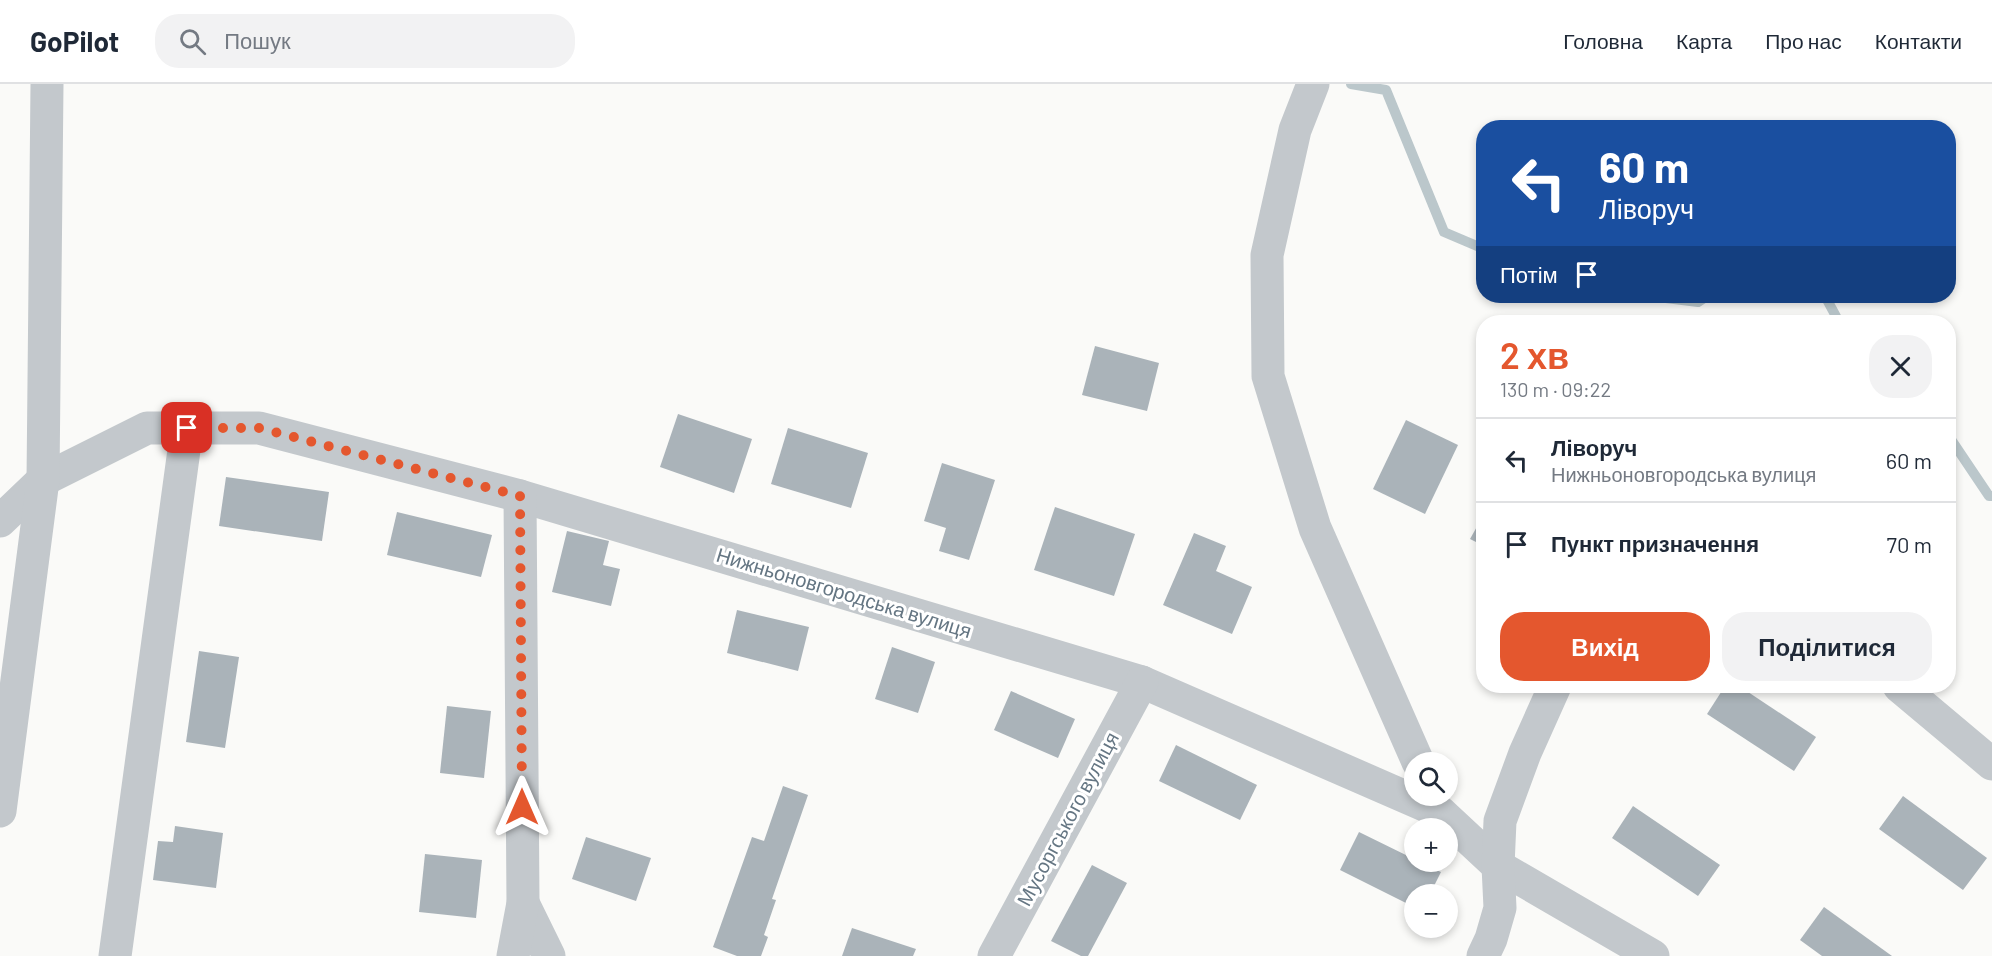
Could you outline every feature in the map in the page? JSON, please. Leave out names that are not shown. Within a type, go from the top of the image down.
[{"type":"street","points":[[0,811],[43,480],[47,84]]},
{"type":"street","points":[[1313,84],[1295,130],[1267,255],[1268,376],[1315,528],[1414,752]]},
{"type":"street","name":"Нижньоновгородська вулиця","points":[[0,521],[43,480],[147,428],[259,428],[520,496],[1142,682],[1404,791]]},
{"type":"street","points":[[115,956],[187,428]]},
{"type":"street","points":[[513,956],[523,903],[520,496]]},
{"type":"street","name":"Мусоргського вулиця","points":[[994,956],[1142,682]]},
{"type":"street","points":[[1483,956],[1491,939],[1500,908],[1498,866],[1500,821],[1525,753],[1553,693]]},
{"type":"street","points":[[1907,693],[1992,764]]},
{"type":"street","name":"Нижньоновгородська вулиця","points":[[1438,806],[1498,866],[1653,956]]},
{"type":"street","points":[[523,903],[549,956]]},
{"type":"building","points":[[1095,346],[1159,363],[1147,411],[1082,395]]},
{"type":"building","points":[[678,414],[752,439],[734,493],[660,467]]},
{"type":"building","points":[[1406,420],[1458,445],[1425,514],[1373,489]]},
{"type":"building","points":[[788,428],[868,453],[851,508],[771,484]]},
{"type":"building","points":[[942,463],[995,480],[969,560],[939,551],[946,528],[924,521]]},
{"type":"building","points":[[226,477],[329,492],[322,541],[219,526]]},
{"type":"building","points":[[1055,507],[1135,534],[1114,596],[1034,570]]},
{"type":"building","points":[[397,512],[492,535],[481,577],[387,555]]},
{"type":"building","points":[[1476,528],[1476,542],[1470,539]]},
{"type":"building","points":[[567,531],[609,541],[603,565],[620,569],[611,606],[552,592]]},
{"type":"building","points":[[1194,533],[1226,546],[1216,571],[1252,587],[1232,634],[1163,605]]},
{"type":"building","points":[[737,610],[809,627],[798,671],[727,653]]},
{"type":"building","points":[[892,647],[935,662],[918,713],[875,699]]},
{"type":"building","points":[[199,651],[239,657],[225,748],[186,742]]},
{"type":"building","points":[[1011,691],[1075,719],[1058,758],[994,730]]},
{"type":"building","points":[[1720,693],[1750,693],[1816,737],[1794,771],[1707,714]]},
{"type":"building","points":[[447,706],[491,711],[484,778],[440,773]]},
{"type":"building","points":[[1176,745],[1257,785],[1240,820],[1159,781]]},
{"type":"building","points":[[783,786],[808,795],[772,899],[776,900],[764,935],[768,937],[761,956],[737,956],[713,947],[752,837],[764,841]]},
{"type":"building","points":[[1903,796],[1987,858],[1963,890],[1879,829]]},
{"type":"building","points":[[1633,806],[1720,865],[1698,896],[1612,838]]},
{"type":"building","points":[[175,826],[223,833],[216,888],[153,880],[158,841],[173,842]]},
{"type":"building","points":[[1359,832],[1404,854],[1404,872],[1441,872],[1435,884],[1404,884],[1404,902],[1340,870]]},
{"type":"building","points":[[586,837],[651,858],[636,901],[572,879]]},
{"type":"building","points":[[425,854],[482,860],[476,918],[419,912]]},
{"type":"building","points":[[1092,865],[1127,883],[1088,956],[1081,956],[1051,941]]},
{"type":"building","points":[[1824,907],[1892,956],[1822,956],[1800,940]]},
{"type":"building","points":[[852,928],[916,949],[913,956],[842,956]]},
{"type":"waterway","points":[[1351,84],[1386,90],[1444,232],[1476,246]]},
{"type":"waterway","points":[[1829,303],[1835,315]]},
{"type":"waterway","points":[[1956,447],[1989,496],[1992,496]]},
{"type":"route","points":[[187,428],[259,428],[520,496],[522,807]]}]
